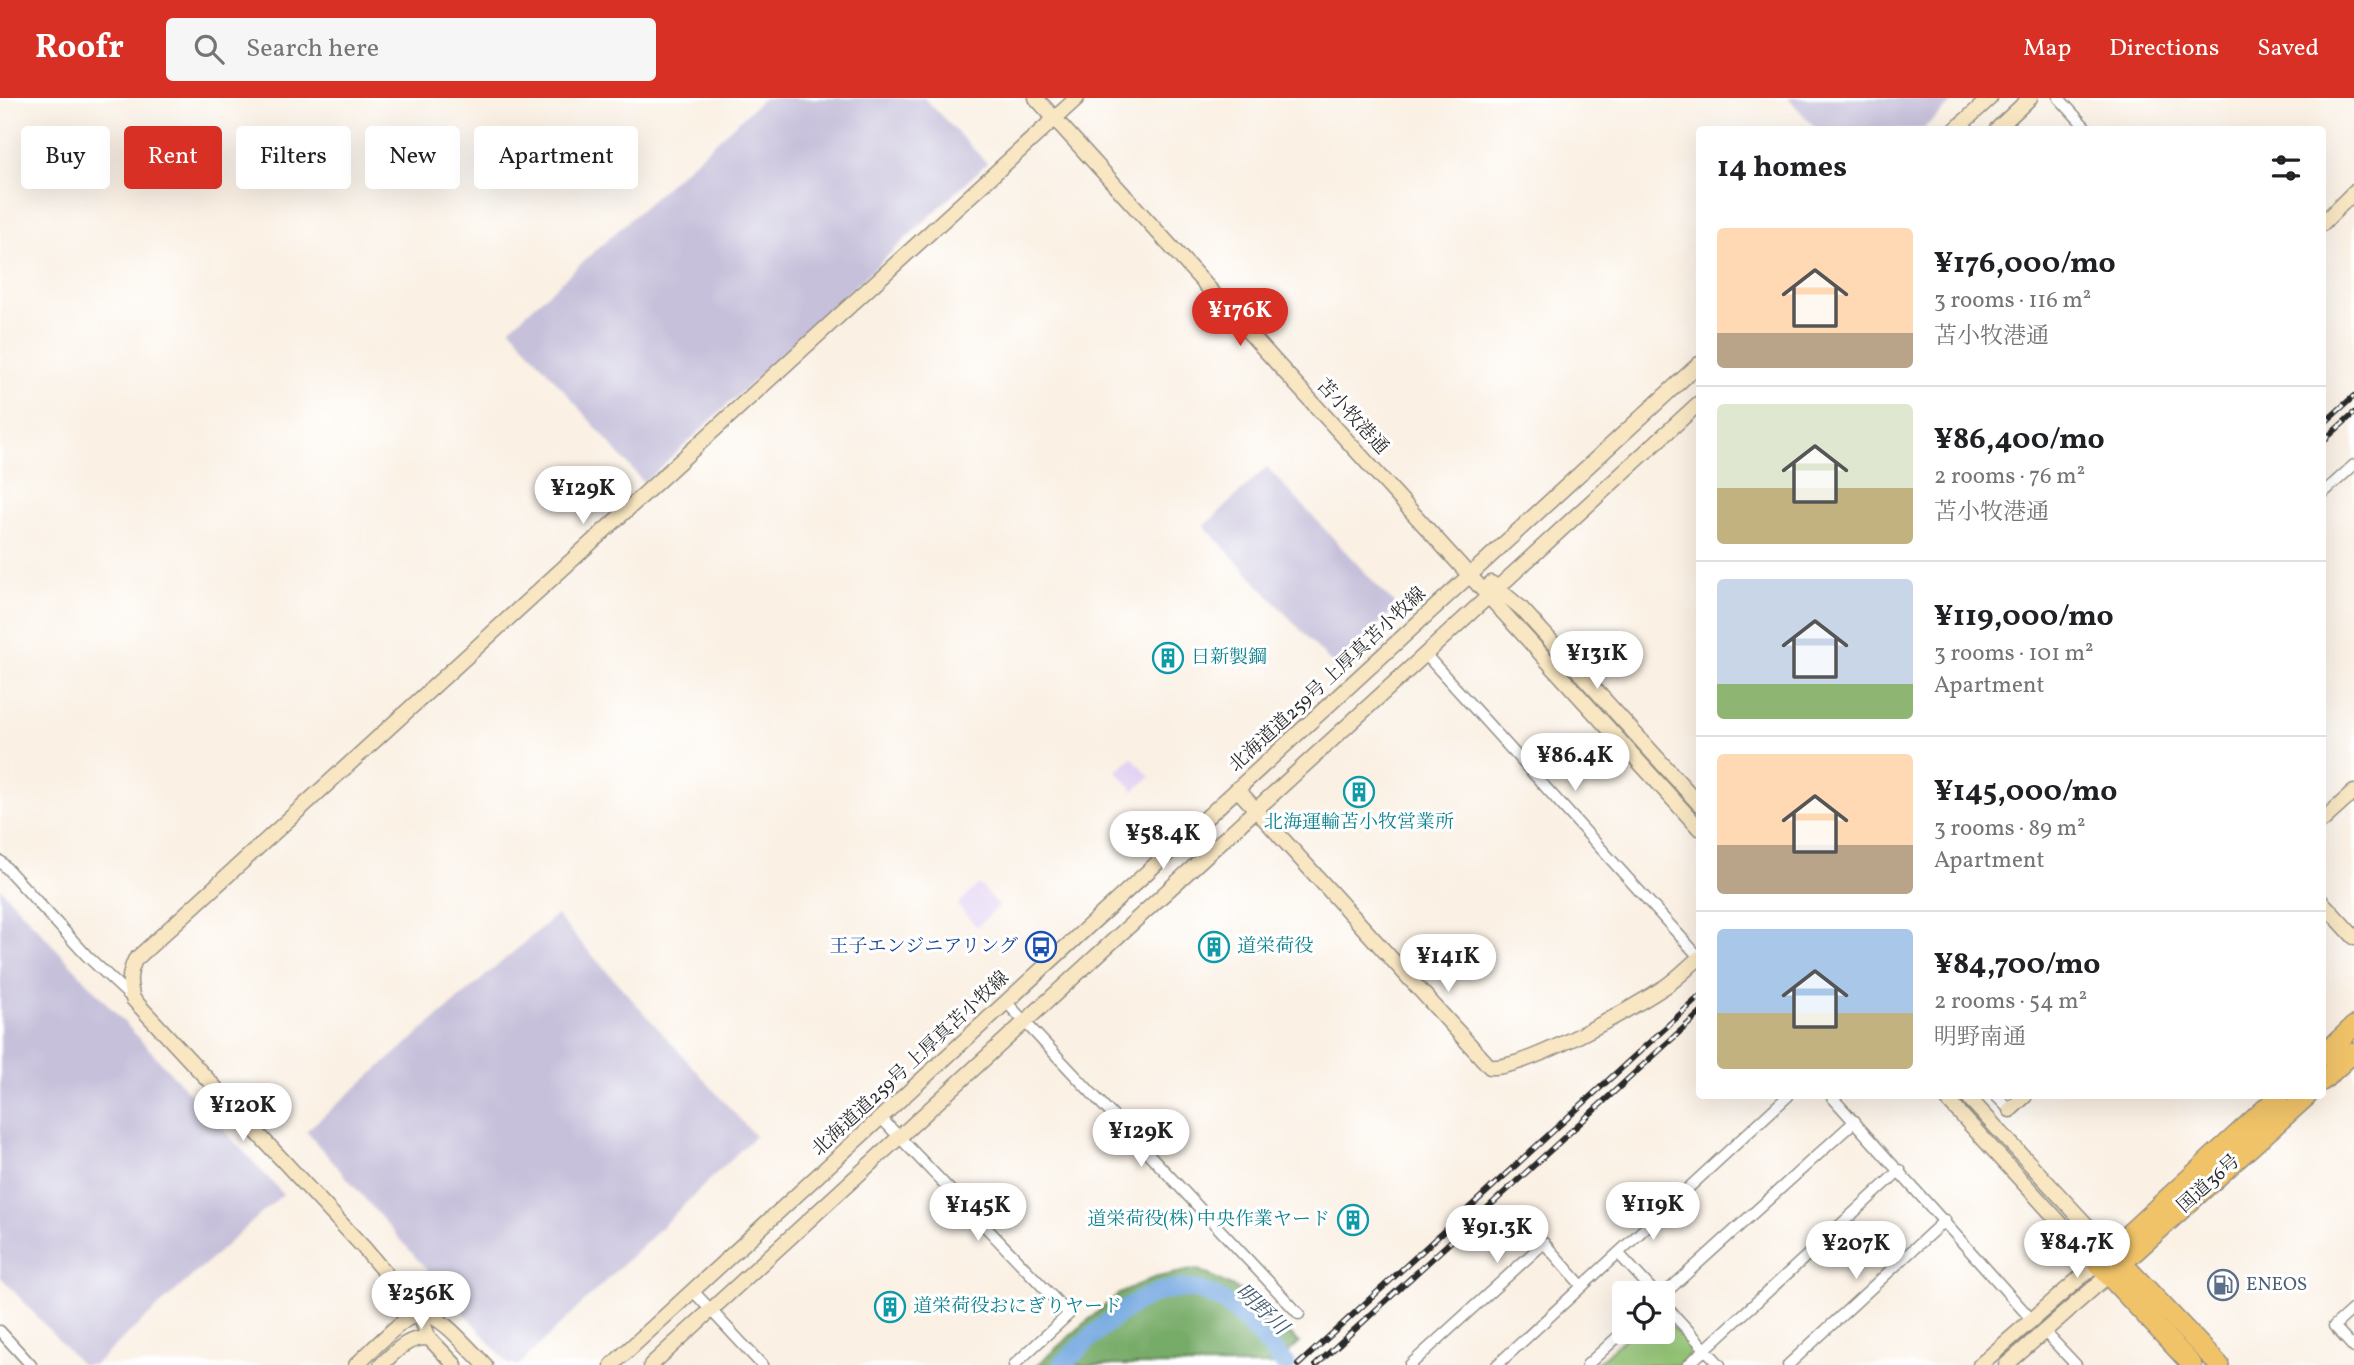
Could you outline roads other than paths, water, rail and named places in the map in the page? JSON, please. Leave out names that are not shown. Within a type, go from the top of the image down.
[{"type":"highway","points":[[2326,1052],[2354,1026]]},
{"type":"highway","points":[[2326,1078],[2354,1052]]},
{"type":"highway","name":"国道36号","points":[[2110,1263],[2276,1099]]},
{"type":"highway","name":"国道36号","points":[[2110,1263],[2303,1099]]},
{"type":"highway","points":[[2110,1263],[2192,1365]]},
{"type":"highway","points":[[2110,1263],[2218,1365]]},
{"type":"street","name":"苫小牧港通","points":[[1036,98],[1696,825]]},
{"type":"street","points":[[133,999],[128,979],[135,960],[1077,98]]},
{"type":"street","points":[[1959,126],[1990,98]]},
{"type":"street","points":[[2000,126],[2030,98]]},
{"type":"street","points":[[2059,98],[2084,126]]},
{"type":"street","points":[[2326,220],[2354,192]]},
{"type":"street","name":"北海道道259号 上厚真苫小牧線","points":[[612,1365],[1696,368]]},
{"type":"street","points":[[651,1365],[1696,406]]},
{"type":"street","points":[[2326,490],[2354,465]]},
{"type":"street","name":"苫小牧港通","points":[[1471,574],[1499,587],[1696,801]]},
{"type":"street","points":[[1425,654],[1696,954]]},
{"type":"street","points":[[1238,790],[1490,1067],[1514,1065],[1597,1026],[1667,985],[1696,960]]},
{"type":"street","points":[[2326,817],[2354,792]]},
{"type":"street","points":[[0,861],[87,956],[133,999],[364,1248],[418,1312],[429,1338],[456,1365]]},
{"type":"street","points":[[2326,906],[2354,937]]},
{"type":"street","points":[[1007,1003],[1299,1314]]},
{"type":"street","points":[[1497,1365],[1785,1099]]},
{"type":"street","points":[[1834,1099],[2032,1320]]},
{"type":"street","points":[[1947,1099],[2110,1263]]},
{"type":"street","points":[[1970,1099],[2110,1263]]},
{"type":"street","points":[[1999,1099],[2010,1110],[2022,1099]]},
{"type":"street","points":[[881,1118],[1069,1314],[1014,1365]]},
{"type":"street","points":[[1675,1284],[1855,1121]]},
{"type":"street","points":[[1688,1365],[1900,1170]]},
{"type":"street","points":[[1788,1365],[1945,1220]]},
{"type":"street","points":[[1410,1365],[1544,1243],[1583,1286]]},
{"type":"street","points":[[1618,1253],[1644,1281]]},
{"type":"street","points":[[1980,1365],[2032,1320],[2110,1263]]},
{"type":"street","points":[[2006,1365],[2044,1331],[2110,1263]]},
{"type":"street","points":[[693,1291],[762,1365]]},
{"type":"street","points":[[2354,1308],[2334,1326],[2354,1348]]},
{"type":"street","points":[[356,1365],[396,1327],[418,1312],[430,1313],[444,1321],[485,1365]]},
{"type":"street","points":[[1675,1316],[1720,1365]]},
{"type":"street","points":[[0,1331],[31,1365]]},
{"type":"street","points":[[2044,1331],[2076,1365]]},
{"type":"street","points":[[380,1365],[406,1342],[416,1337],[429,1338]]},
{"type":"street","points":[[1587,1365],[1612,1342]]},
{"type":"waterway","name":"明野川","points":[[1061,1365],[1114,1317],[1155,1294],[1176,1289],[1198,1290],[1221,1300],[1247,1322],[1286,1365]]},
{"type":"railway","points":[[2326,421],[2354,396]]},
{"type":"railway","points":[[2326,438],[2354,413]]},
{"type":"railway","points":[[1298,1365],[1696,1000]]},
{"type":"railway","points":[[1316,1365],[1696,1017]]},
{"type":"place","name":"日新製鋼","points":[[1168,658]]},
{"type":"place","name":"北海運輸苫小牧営業所","points":[[1359,792]]},
{"type":"place","name":"王子エンジニアリング","points":[[1041,947]]},
{"type":"place","name":"道栄荷役","points":[[1214,947]]},
{"type":"place","name":"道栄荷役(株) 中央作業ヤード","points":[[1353,1220]]},
{"type":"place","name":"ENEOS","points":[[2223,1285]]},
{"type":"place","name":"道栄荷役おにぎりヤード","points":[[890,1307]]}]
